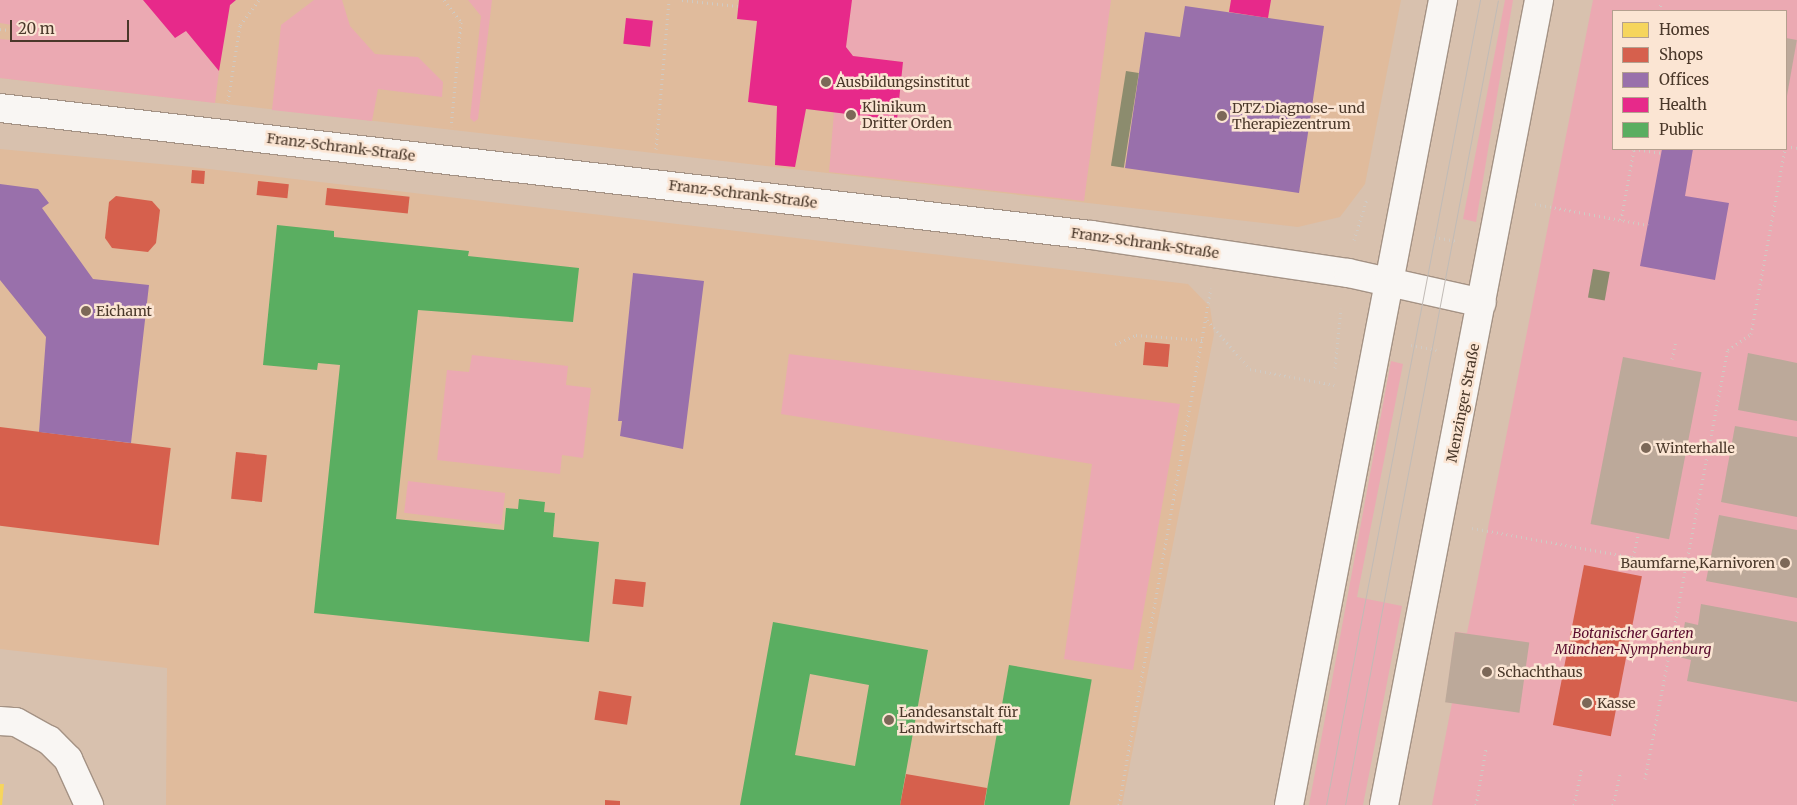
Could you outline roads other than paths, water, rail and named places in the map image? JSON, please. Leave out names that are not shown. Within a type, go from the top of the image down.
[{"type":"main road","points":[[1289,805],[1386,281],[1443,0]]},
{"type":"main road","name":"Menzinger Straße","points":[[1384,805],[1493,248],[1539,0]]},
{"type":"main road","name":"Franz-Schrank-Straße","points":[[0,108],[654,183],[1214,252],[1386,281],[1482,303]]},
{"type":"main road","points":[[0,721],[16,722],[49,740],[68,759],[89,805]]},
{"type":"tram line","points":[[1326,805],[1480,0]]},
{"type":"tram line","points":[[1345,805],[1498,0]]},
{"type":"place","name":"Ausbildungsinstitut","points":[[826,82]]},
{"type":"place","name":"Klinikum Dritter Orden","points":[[851,115]]},
{"type":"place","name":"DTZ Diagnose- und Therapiezentrum","points":[[1222,116]]},
{"type":"place","name":"Eichamt","points":[[86,311]]},
{"type":"place","name":"Winterhalle","points":[[1646,448]]},
{"type":"place","name":"Baumfarne,Karnivoren","points":[[1785,563]]},
{"type":"place","name":"Schachthaus","points":[[1487,672]]},
{"type":"place","name":"Kasse","points":[[1587,703]]},
{"type":"place","name":"Landesanstalt für Landwirtschaft","points":[[889,720]]},
{"type":"park label","name":"Botanischer Garten München-Nymphenburg","points":[[1633,642]]}]
